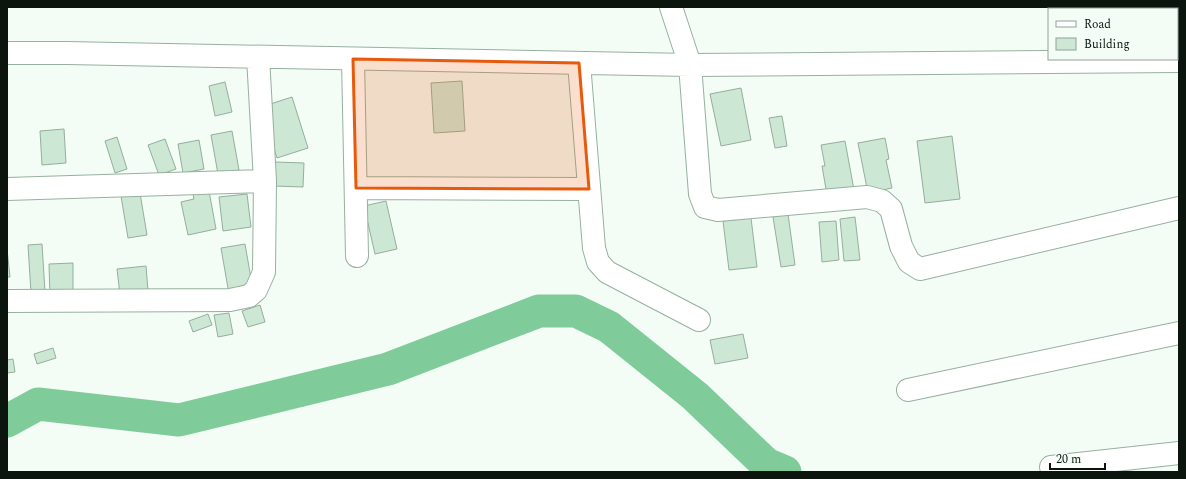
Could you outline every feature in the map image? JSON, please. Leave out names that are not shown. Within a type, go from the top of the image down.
[{"type":"street","points":[[671,7],[690,65],[700,194],[705,208],[718,210],[867,197],[882,201],[891,209],[901,246],[909,262],[920,269],[1179,208]]},
{"type":"street","points":[[7,53],[690,65],[1179,61]]},
{"type":"street","points":[[7,301],[230,300],[249,296],[256,290],[264,272],[265,181],[258,57]]},
{"type":"street","points":[[353,58],[357,256]]},
{"type":"street","points":[[579,63],[594,248],[598,262],[607,272],[699,320]]},
{"type":"street","points":[[7,189],[265,181]]},
{"type":"street","points":[[356,188],[589,189]]},
{"type":"street","points":[[908,390],[1179,333]]},
{"type":"street","points":[[1051,467],[1179,453]]},
{"type":"highlighted area","points":[[353,59],[579,63],[589,189],[356,188]]},
{"type":"building","points":[[462,81],[465,131],[434,133],[431,83]]},
{"type":"building","points":[[225,82],[232,112],[215,116],[209,86]]},
{"type":"building","points":[[741,88],[751,140],[721,146],[710,94]]},
{"type":"building","points":[[292,97],[308,148],[277,158],[261,107]]},
{"type":"building","points":[[782,116],[787,146],[775,148],[769,118]]},
{"type":"building","points":[[64,129],[66,163],[42,165],[40,131]]},
{"type":"building","points":[[232,131],[239,170],[218,174],[211,135]]},
{"type":"building","points":[[952,136],[960,199],[925,203],[917,141]]},
{"type":"building","points":[[117,137],[127,169],[115,173],[105,141]]},
{"type":"building","points":[[885,138],[889,159],[886,160],[892,188],[868,193],[858,143]]},
{"type":"building","points":[[165,139],[176,169],[159,175],[148,145]]},
{"type":"building","points":[[199,140],[204,169],[183,173],[178,144]]},
{"type":"building","points":[[845,141],[854,190],[827,195],[822,166],[825,166],[821,145]]},
{"type":"building","points":[[275,162],[304,163],[303,187],[274,186]]},
{"type":"building","points":[[209,191],[216,229],[188,235],[181,202],[194,199],[193,194]]},
{"type":"building","points":[[140,193],[147,235],[128,238],[121,196]]},
{"type":"building","points":[[247,194],[251,227],[223,231],[219,197]]},
{"type":"building","points":[[386,201],[397,249],[375,254],[364,206]]},
{"type":"building","points":[[788,214],[795,265],[781,267],[773,217]]},
{"type":"building","points":[[855,217],[860,260],[844,261],[840,219]]},
{"type":"building","points":[[751,218],[757,267],[729,270],[723,221]]},
{"type":"building","points":[[836,221],[839,260],[822,262],[819,222]]},
{"type":"building","points":[[42,244],[45,292],[31,293],[28,245]]},
{"type":"building","points":[[245,244],[253,290],[229,294],[221,248]]},
{"type":"building","points":[[7,249],[10,277],[7,277]]},
{"type":"building","points":[[73,263],[73,296],[50,297],[49,264]]},
{"type":"building","points":[[146,266],[148,291],[120,295],[117,269]]},
{"type":"building","points":[[260,305],[265,322],[248,327],[242,311]]},
{"type":"building","points":[[229,313],[233,334],[218,337],[214,315]]},
{"type":"building","points":[[208,314],[212,325],[193,332],[189,321]]},
{"type":"building","points":[[743,334],[748,358],[715,364],[710,340]]},
{"type":"building","points":[[53,348],[56,358],[37,364],[34,354]]},
{"type":"building","points":[[13,359],[15,372],[7,373],[7,360]]},
{"type":"waterway","points":[[7,421],[38,404],[179,420],[388,369],[539,311],[576,311],[609,327],[695,396],[766,464],[785,472]]}]
